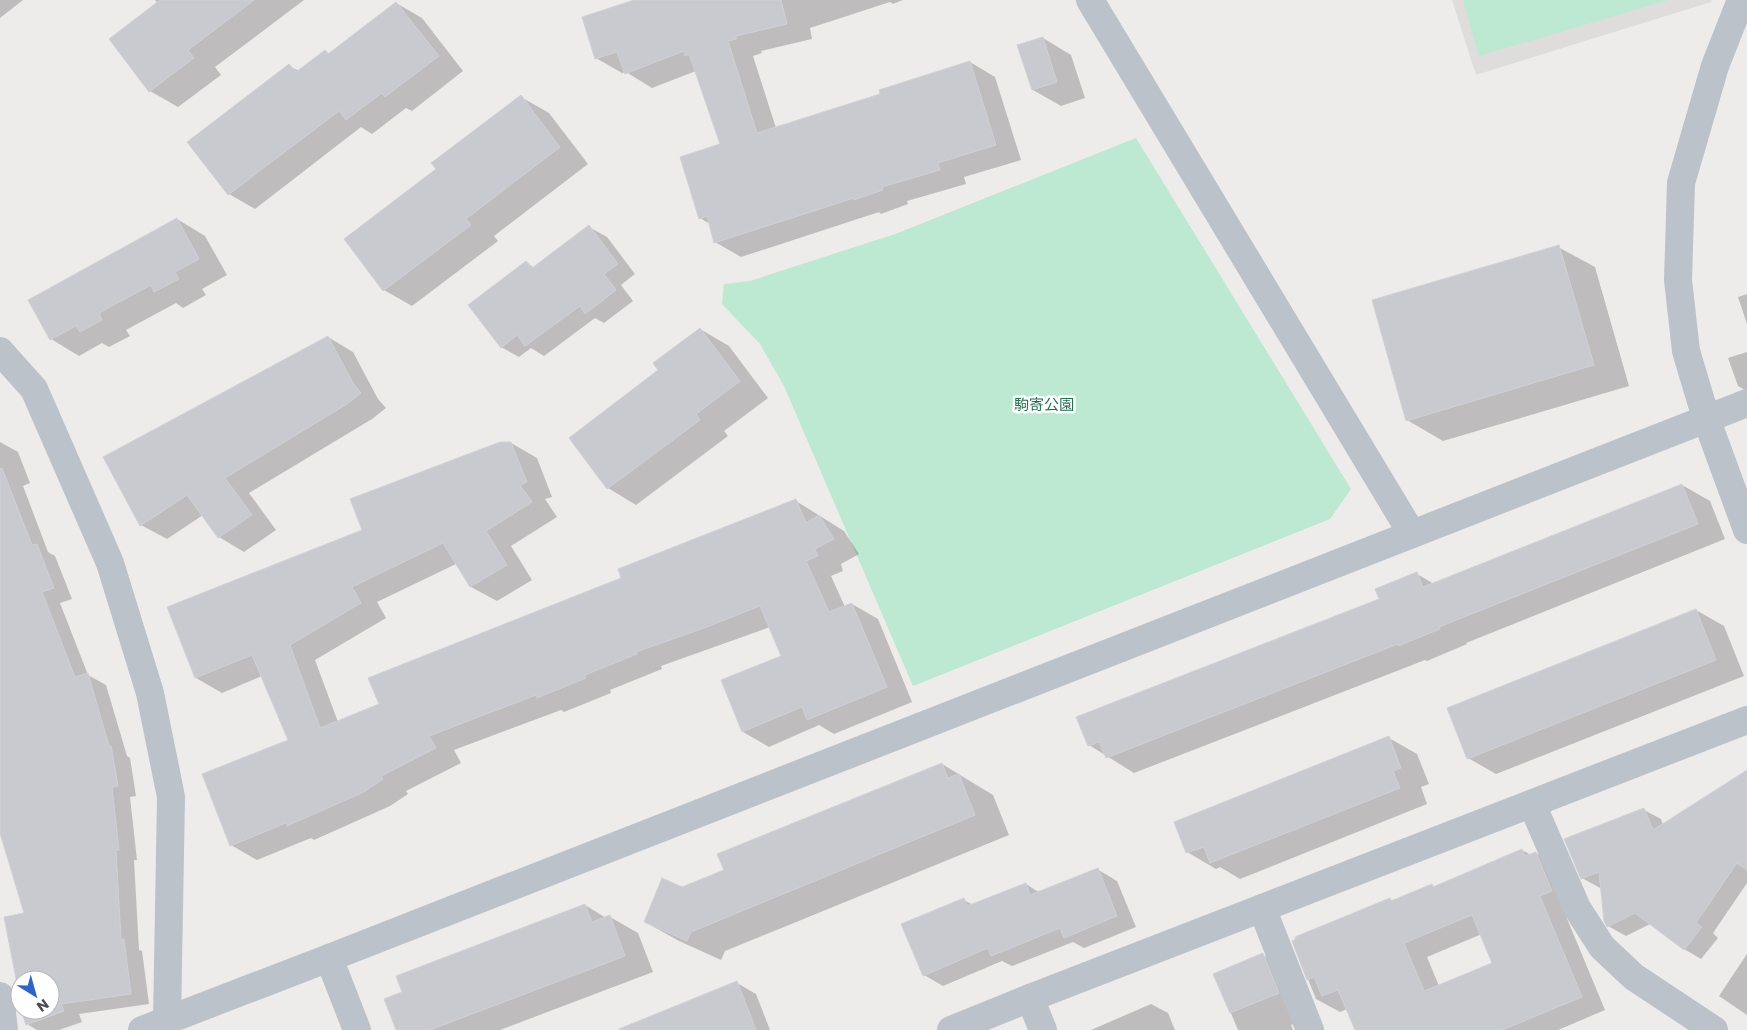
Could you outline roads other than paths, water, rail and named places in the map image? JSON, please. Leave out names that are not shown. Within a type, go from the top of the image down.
[{"type":"street","points":[[1090,0],[1412,534]]},
{"type":"street","points":[[1741,0],[1715,66],[1681,183],[1678,280],[1686,352],[1706,418],[1747,530]]},
{"type":"street","points":[[0,351],[34,389],[110,563],[150,694],[171,797],[167,1021]]},
{"type":"street","points":[[142,1030],[1747,402]]},
{"type":"street","points":[[951,1030],[1747,720]]},
{"type":"street","points":[[1532,804],[1577,908],[1602,947],[1634,977],[1714,1030]]},
{"type":"street","points":[[1262,908],[1310,1030]]},
{"type":"street","points":[[329,958],[357,1030]]},
{"type":"street","points":[[0,996],[4,1030]]},
{"type":"street","points":[[1030,998],[1043,1030]]},
{"type":"park label","name":"駒寄公園","points":[[1044,404]]}]
